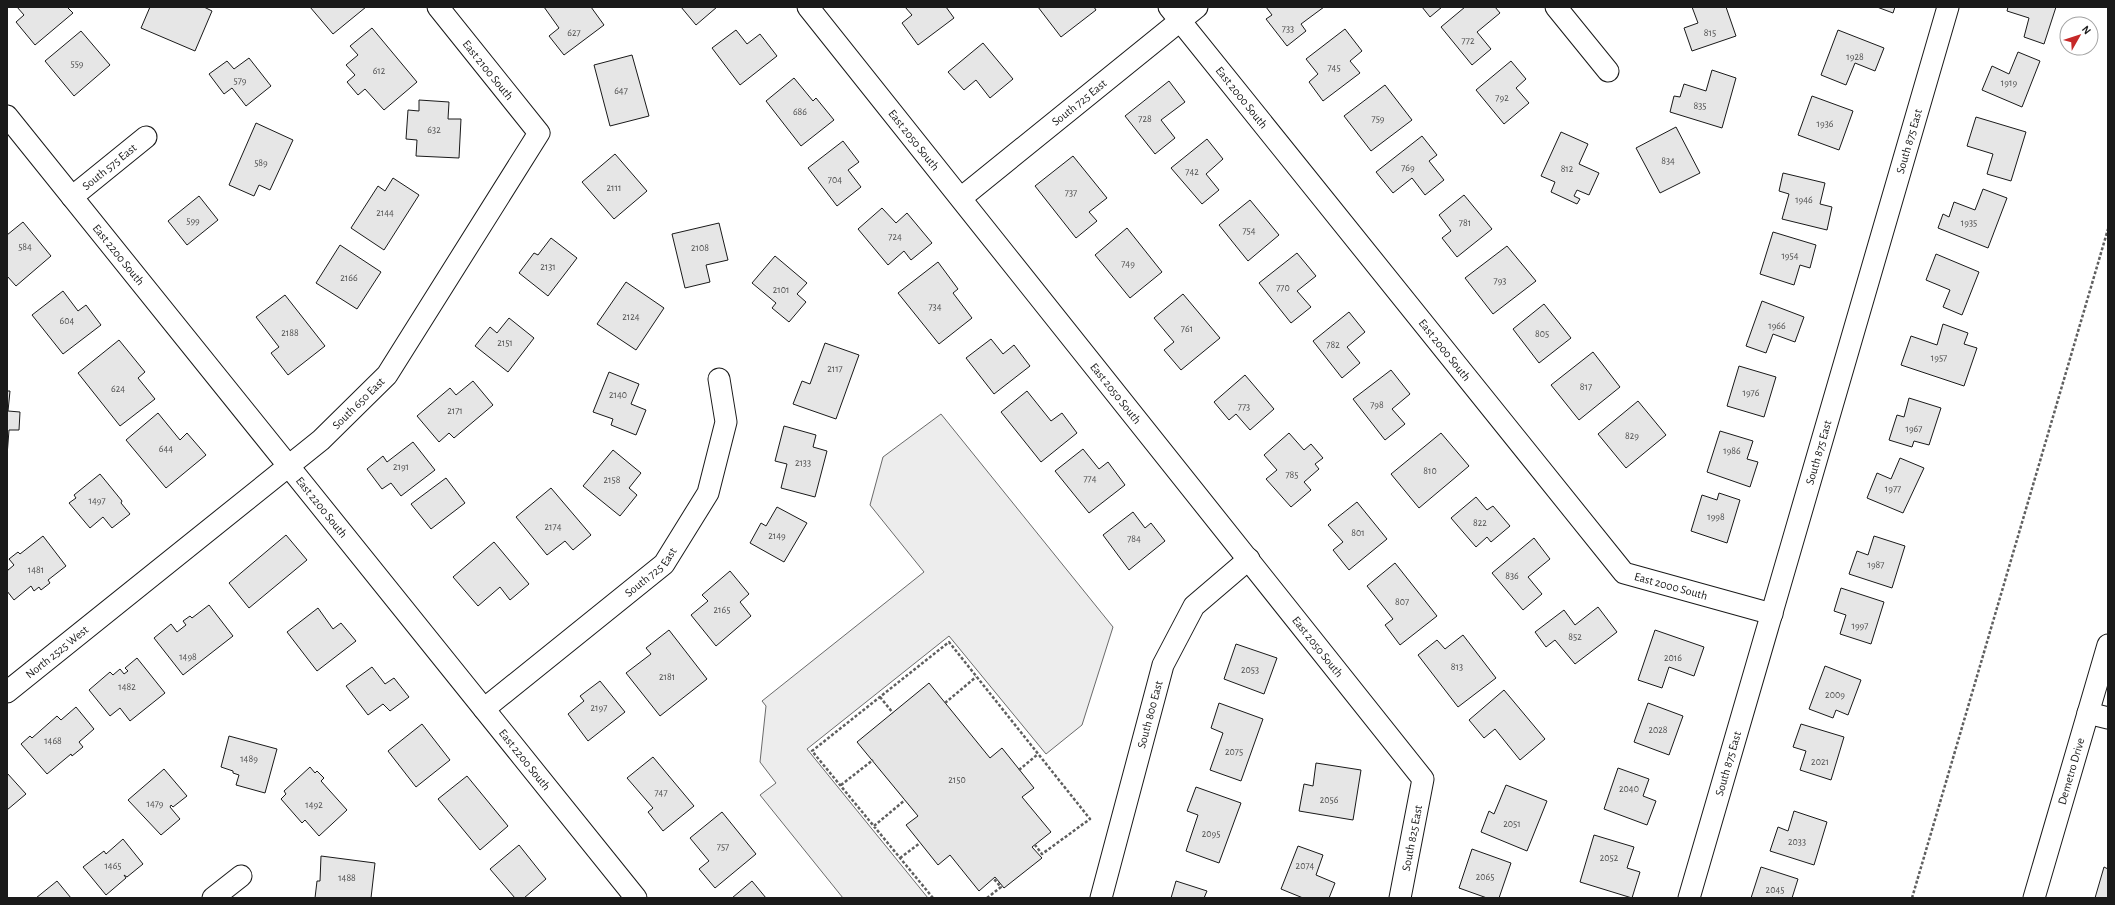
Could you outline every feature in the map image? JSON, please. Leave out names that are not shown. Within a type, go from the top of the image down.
[{"type":"street","name":"East 2100 South","points":[[438,7],[539,133]]},
{"type":"street","name":"East 2050 South","points":[[808,7],[1423,779]]},
{"type":"street","name":"South 725 East","points":[[960,198],[1174,14],[1197,7]]},
{"type":"street","points":[[1556,7],[1608,71]]},
{"type":"street","name":"South 875 East","points":[[1689,898],[1948,7]]},
{"type":"street","name":"East 2000 South","points":[[1174,14],[1624,573],[1772,614]]},
{"type":"street","name":"East 2200 South","points":[[7,116],[636,898]]},
{"type":"street","name":"South 650 East","points":[[108,612],[334,430],[387,375],[539,133]]},
{"type":"street","name":"South 575 East","points":[[72,197],[146,138]]},
{"type":"street","name":"South 725 East","points":[[484,710],[664,564],[708,493],[726,422],[719,380]]},
{"type":"street","name":"South 800 East","points":[[1101,898],[1163,665],[1194,606],[1248,559]]},
{"type":"street","name":"North 2525 West","points":[[7,692],[108,612]]},
{"type":"street","name":"Demetro Drive","points":[[2034,898],[2108,645]]},
{"type":"street","points":[[2088,713],[2108,718]]},
{"type":"street","name":"South 825 East","points":[[1400,898],[1423,779]]},
{"type":"street","points":[[213,898],[241,876]]},
{"type":"path","points":[[1912,898],[2108,230]]},
{"type":"path","points":[[933,898],[812,751],[948,642],[1090,819],[1042,854],[1035,844]]},
{"type":"path","points":[[945,703],[976,677]]},
{"type":"path","points":[[880,697],[892,713]]},
{"type":"path","points":[[1019,770],[1038,754]]},
{"type":"path","points":[[841,786],[873,760]]},
{"type":"path","points":[[874,826],[905,800]]},
{"type":"path","points":[[900,858],[920,843]]},
{"type":"path","points":[[987,898],[1001,887],[994,878]]},
{"type":"shaded area","points":[[941,414],[1113,627],[1082,725],[1046,754],[949,636],[807,749],[928,898],[843,898],[760,795],[776,783],[760,762],[766,706],[762,701],[924,572],[870,505],[883,457]]},
{"type":"building","points":[[17,7],[67,7],[73,13],[35,45],[16,22],[24,15]]},
{"type":"building","points":[[150,7],[204,7],[212,11],[195,51],[141,28]]},
{"type":"building","points":[[310,7],[366,7],[333,34]]},
{"type":"building","points":[[544,7],[591,7],[604,25],[564,55],[549,36],[559,28]]},
{"type":"building","points":[[681,7],[717,7],[696,25]]},
{"type":"building","points":[[905,7],[946,7],[954,18],[918,45],[902,23],[912,15]]},
{"type":"building","points":[[1038,7],[1094,7],[1096,10],[1061,37]]},
{"type":"building","points":[[1266,7],[1324,7],[1301,24],[1306,31],[1287,46],[1266,19],[1272,15]]},
{"type":"building","points":[[1422,7],[1442,7],[1430,17]]},
{"type":"building","points":[[1465,7],[1495,7],[1500,13],[1477,32],[1491,49],[1472,65],[1441,27]]},
{"type":"building","points":[[1692,7],[1726,7],[1736,36],[1692,51],[1684,28],[1698,23]]},
{"type":"building","points":[[1877,7],[1895,7],[1893,13]]},
{"type":"building","points":[[2008,7],[2056,7],[2044,44],[2024,37],[2029,18],[2007,11]]},
{"type":"building","points":[[372,28],[417,82],[384,110],[365,89],[358,95],[347,82],[355,75],[346,65],[358,55],[350,46]]},
{"type":"building","points":[[1345,29],[1362,51],[1350,61],[1360,73],[1323,101],[1309,82],[1318,74],[1306,59]]},
{"type":"building","points":[[736,30],[747,44],[760,34],[777,56],[740,85],[712,48]]},
{"type":"building","points":[[1838,30],[1884,48],[1875,71],[1855,63],[1846,85],[1821,75]]},
{"type":"building","points":[[81,31],[110,65],[74,96],[45,61]]},
{"type":"building","points":[[983,43],[1013,79],[990,98],[976,80],[964,90],[948,72]]},
{"type":"building","points":[[2018,52],[2040,61],[2022,107],[1982,90],[1992,66],[2009,74]]},
{"type":"building","points":[[632,55],[649,116],[610,126],[594,65]]},
{"type":"building","points":[[249,58],[271,86],[246,106],[232,88],[224,94],[209,74],[227,61],[234,69]]},
{"type":"building","points":[[1511,61],[1526,79],[1516,88],[1529,103],[1504,124],[1476,90]]},
{"type":"building","points":[[1712,70],[1736,78],[1722,128],[1670,112],[1674,96],[1680,97],[1684,84],[1706,91]]},
{"type":"building","points":[[794,78],[813,101],[816,98],[834,120],[801,146],[766,101]]},
{"type":"building","points":[[1169,81],[1185,102],[1161,120],[1175,138],[1155,154],[1125,116]]},
{"type":"building","points":[[1385,85],[1412,120],[1371,151],[1344,116]]},
{"type":"building","points":[[1812,96],[1853,111],[1839,150],[1798,135]]},
{"type":"building","points":[[419,100],[449,102],[448,119],[461,119],[459,158],[416,156],[417,140],[406,139],[408,110],[419,111]]},
{"type":"building","points":[[1976,117],[2026,132],[2011,181],[1987,174],[1993,154],[1967,146]]},
{"type":"building","points":[[256,123],[293,140],[270,190],[259,185],[254,196],[229,185]]},
{"type":"building","points":[[1676,127],[1700,173],[1660,193],[1636,148]]},
{"type":"building","points":[[1561,132],[1588,144],[1579,164],[1599,173],[1589,195],[1577,190],[1574,196],[1580,199],[1577,204],[1551,192],[1555,182],[1541,176]]},
{"type":"building","points":[[1422,136],[1437,155],[1429,161],[1444,180],[1425,195],[1412,178],[1393,193],[1376,172]]},
{"type":"building","points":[[1207,139],[1223,159],[1206,174],[1219,190],[1202,204],[1171,168]]},
{"type":"building","points":[[843,141],[859,162],[848,170],[861,187],[837,206],[808,168]]},
{"type":"building","points":[[615,154],[647,191],[614,219],[582,182]]},
{"type":"building","points":[[1073,156],[1107,198],[1089,212],[1097,221],[1076,238],[1035,186]]},
{"type":"building","points":[[1783,173],[1825,183],[1820,204],[1832,207],[1827,230],[1782,219],[1789,194],[1779,191]]},
{"type":"building","points":[[393,178],[419,195],[384,250],[351,228],[378,186],[385,191]]},
{"type":"building","points":[[1983,189],[2007,198],[1988,248],[1938,228],[1943,214],[1949,217],[1954,202],[1975,210]]},
{"type":"building","points":[[1464,195],[1492,229],[1457,257],[1442,238],[1451,231],[1439,215]]},
{"type":"building","points":[[199,196],[218,220],[187,245],[168,221]]},
{"type":"building","points":[[1250,200],[1279,235],[1248,261],[1219,225]]},
{"type":"building","points":[[882,208],[896,223],[907,213],[932,243],[911,260],[904,251],[888,265],[858,229]]},
{"type":"building","points":[[23,222],[51,256],[16,286],[7,276],[7,235]]},
{"type":"building","points":[[719,223],[728,260],[706,265],[710,282],[685,288],[672,234]]},
{"type":"building","points":[[1127,228],[1162,272],[1130,298],[1095,255]]},
{"type":"building","points":[[1773,232],[1816,245],[1810,268],[1800,265],[1794,285],[1760,274]]},
{"type":"building","points":[[551,238],[577,258],[548,296],[519,273],[534,253],[538,255]]},
{"type":"building","points":[[340,245],[381,272],[357,309],[316,283]]},
{"type":"building","points":[[1507,246],[1536,281],[1493,314],[1465,278]]},
{"type":"building","points":[[1297,253],[1316,276],[1297,291],[1311,307],[1291,323],[1259,283]]},
{"type":"building","points":[[1936,254],[1979,272],[1962,315],[1943,307],[1950,290],[1926,280]]},
{"type":"building","points":[[775,256],[807,283],[797,294],[806,302],[789,322],[772,308],[776,303],[752,283]]},
{"type":"building","points":[[938,262],[958,289],[953,293],[972,318],[939,344],[898,293]]},
{"type":"building","points":[[626,282],[664,308],[636,350],[597,324]]},
{"type":"building","points":[[63,291],[78,311],[86,305],[101,325],[63,354],[32,315]]},
{"type":"building","points":[[1183,294],[1220,338],[1181,370],[1164,350],[1174,342],[1154,318]]},
{"type":"building","points":[[285,295],[325,346],[288,375],[271,353],[279,347],[256,317]]},
{"type":"building","points":[[1762,301],[1804,317],[1795,342],[1773,334],[1766,353],[1746,346]]},
{"type":"building","points":[[1544,304],[1571,338],[1539,363],[1513,329]]},
{"type":"building","points":[[1349,312],[1365,332],[1347,347],[1360,363],[1342,378],[1313,341]]},
{"type":"building","points":[[509,318],[534,338],[508,372],[475,346],[490,327],[497,333]]},
{"type":"building","points":[[1943,324],[1968,333],[1964,344],[1977,348],[1964,386],[1901,365],[1911,336],[1937,345]]},
{"type":"building","points":[[991,339],[1003,354],[1014,345],[1030,366],[994,394],[966,358]]},
{"type":"building","points":[[119,340],[145,372],[138,378],[155,399],[120,426],[78,373]]},
{"type":"building","points":[[825,343],[859,355],[836,419],[793,404],[802,381],[810,384]]},
{"type":"building","points":[[1593,352],[1620,387],[1579,420],[1551,385]]},
{"type":"building","points":[[1739,366],[1776,377],[1764,417],[1727,406]]},
{"type":"building","points":[[1391,370],[1410,394],[1392,409],[1405,424],[1385,440],[1353,399]]},
{"type":"building","points":[[609,372],[639,384],[631,404],[646,410],[636,435],[611,425],[613,419],[593,412]]},
{"type":"building","points":[[1245,375],[1274,409],[1250,430],[1236,414],[1229,420],[1214,402]]},
{"type":"building","points":[[473,381],[493,405],[454,438],[449,433],[439,442],[417,416],[450,388],[456,395]]},
{"type":"building","points":[[7,391],[10,391],[8,411],[20,412],[19,430],[9,430],[7,456]]},
{"type":"building","points":[[1027,391],[1051,421],[1062,413],[1077,433],[1041,462],[1001,412]]},
{"type":"building","points":[[1909,398],[1941,408],[1929,445],[1914,441],[1912,447],[1889,440],[1897,415],[1904,417]]},
{"type":"building","points":[[1638,401],[1666,435],[1626,468],[1598,434]]},
{"type":"building","points":[[158,413],[180,440],[187,433],[206,455],[166,488],[126,440]]},
{"type":"building","points":[[784,426],[816,435],[813,447],[827,451],[815,497],[781,488],[787,464],[775,461]]},
{"type":"building","points":[[1720,431],[1753,441],[1747,459],[1758,462],[1750,487],[1707,472]]},
{"type":"building","points":[[1289,433],[1304,450],[1311,444],[1323,458],[1315,464],[1319,469],[1304,482],[1311,490],[1291,507],[1266,479],[1277,470],[1264,455]]},
{"type":"building","points":[[1441,433],[1469,466],[1419,508],[1391,474]]},
{"type":"building","points":[[413,442],[435,470],[401,496],[391,483],[382,489],[367,469],[383,456],[387,462]]},
{"type":"building","points":[[1083,449],[1099,469],[1108,462],[1125,485],[1089,513],[1055,471]]},
{"type":"building","points":[[613,450],[641,473],[629,488],[637,495],[620,516],[583,486]]},
{"type":"building","points":[[1900,458],[1924,468],[1903,513],[1867,498],[1877,473],[1891,479]]},
{"type":"building","points":[[100,474],[122,501],[121,503],[130,514],[112,528],[103,517],[90,528],[69,503],[76,498],[74,495]]},
{"type":"building","points":[[446,478],[465,503],[431,529],[411,504]]},
{"type":"building","points":[[551,488],[591,535],[573,550],[565,541],[547,555],[516,517]]},
{"type":"building","points":[[1719,493],[1740,500],[1727,543],[1691,531],[1702,495],[1717,500]]},
{"type":"building","points":[[1476,497],[1487,510],[1493,506],[1510,526],[1491,542],[1487,537],[1476,547],[1451,518]]},
{"type":"building","points":[[1357,502],[1387,539],[1349,570],[1333,550],[1343,542],[1328,525]]},
{"type":"building","points":[[777,507],[807,523],[784,562],[750,543],[761,523],[766,526]]},
{"type":"building","points":[[1133,512],[1145,528],[1151,523],[1165,541],[1129,570],[1103,535]]},
{"type":"building","points":[[286,535],[307,560],[249,608],[229,583]]},
{"type":"building","points":[[43,536],[66,566],[48,580],[50,583],[41,590],[39,587],[34,591],[31,586],[14,600],[7,591],[7,571],[14,565],[9,559],[18,552],[20,554]]},
{"type":"building","points":[[1874,536],[1905,546],[1892,588],[1849,574],[1857,551],[1868,555]]},
{"type":"building","points":[[1534,538],[1550,559],[1528,577],[1542,594],[1523,610],[1492,573]]},
{"type":"building","points":[[494,542],[529,584],[510,600],[500,587],[478,606],[453,577]]},
{"type":"building","points":[[1395,563],[1437,616],[1400,645],[1385,625],[1393,619],[1367,586]]},
{"type":"building","points":[[730,571],[749,594],[740,602],[751,616],[716,646],[691,615],[708,601],[702,595]]},
{"type":"building","points":[[1841,588],[1884,602],[1871,644],[1840,634],[1846,615],[1834,611]]},
{"type":"building","points":[[209,605],[233,636],[183,675],[154,638],[171,624],[177,632],[186,625],[183,621],[190,616],[192,618]]},
{"type":"building","points":[[1598,607],[1617,632],[1575,664],[1555,640],[1546,647],[1535,632],[1564,610],[1575,625]]},
{"type":"building","points":[[318,608],[333,629],[341,623],[356,641],[317,671],[287,632]]},
{"type":"building","points":[[669,630],[707,679],[660,716],[626,673],[651,654],[646,648]]},
{"type":"building","points":[[1655,630],[1704,647],[1694,676],[1669,667],[1662,688],[1638,680]]},
{"type":"building","points":[[1463,635],[1496,678],[1458,707],[1418,655],[1437,640],[1445,649]]},
{"type":"building","points":[[1236,644],[1277,658],[1264,694],[1224,679]]},
{"type":"building","points":[[137,658],[165,693],[130,721],[120,708],[110,716],[89,690],[110,672],[113,675],[120,669],[124,674],[128,671],[125,668]]},
{"type":"building","points":[[1825,666],[1861,680],[1848,715],[1836,710],[1833,718],[1809,709]]},
{"type":"building","points":[[372,667],[385,684],[394,678],[409,697],[390,711],[383,704],[368,715],[346,686]]},
{"type":"building","points":[[600,681],[625,712],[588,741],[568,714],[584,701],[580,696]]},
{"type":"building","points":[[929,683],[990,758],[1002,748],[1034,788],[1022,797],[1051,832],[1032,847],[1042,858],[1004,888],[995,877],[979,891],[950,855],[938,865],[906,825],[918,816],[857,742]]},
{"type":"building","points":[[1504,690],[1545,739],[1520,760],[1495,729],[1484,738],[1469,720]]},
{"type":"building","points":[[1219,703],[1263,719],[1241,781],[1210,770],[1223,733],[1211,728]]},
{"type":"building","points":[[1648,703],[1683,716],[1669,755],[1634,742]]},
{"type":"building","points":[[76,707],[94,729],[79,742],[83,747],[72,756],[71,754],[47,774],[21,744],[30,736],[32,738],[57,716],[61,720]]},
{"type":"building","points":[[422,724],[450,760],[416,787],[388,751]]},
{"type":"building","points":[[1801,724],[1844,737],[1831,780],[1800,770],[1806,751],[1793,747]]},
{"type":"building","points":[[229,736],[277,749],[265,793],[236,785],[239,775],[233,773],[233,771],[221,767]]},
{"type":"building","points":[[653,757],[694,806],[663,831],[648,812],[653,808],[627,778]]},
{"type":"building","points":[[1316,763],[1361,770],[1353,820],[1299,811],[1304,784],[1313,786]]},
{"type":"building","points":[[310,767],[315,773],[317,771],[324,778],[321,781],[347,810],[319,836],[305,820],[302,823],[281,799],[286,794],[284,791]]},
{"type":"building","points":[[1618,768],[1649,779],[1643,796],[1656,801],[1647,825],[1604,809]]},
{"type":"building","points":[[164,769],[187,796],[173,807],[171,805],[170,807],[180,819],[161,835],[128,800]]},
{"type":"building","points":[[7,773],[26,794],[7,810]]},
{"type":"building","points":[[467,776],[508,826],[480,850],[438,799]]},
{"type":"building","points":[[1506,785],[1547,801],[1527,851],[1481,832],[1489,811],[1494,814]]},
{"type":"building","points":[[1196,787],[1241,803],[1219,863],[1186,851],[1198,815],[1187,811]]},
{"type":"building","points":[[1794,811],[1827,822],[1814,865],[1770,851],[1778,827],[1788,831]]},
{"type":"building","points":[[722,812],[756,854],[715,888],[699,869],[709,861],[690,838]]},
{"type":"building","points":[[1594,835],[1634,847],[1627,868],[1640,872],[1632,898],[1580,882]]},
{"type":"building","points":[[123,839],[143,864],[127,877],[124,875],[126,878],[106,895],[83,867],[104,851],[106,854]]},
{"type":"building","points":[[519,845],[546,879],[524,898],[515,898],[490,869]]},
{"type":"building","points":[[1298,846],[1323,855],[1316,875],[1335,883],[1329,898],[1303,898],[1281,889]]},
{"type":"building","points":[[1472,849],[1511,863],[1499,898],[1487,898],[1459,888]]},
{"type":"building","points":[[321,856],[375,863],[371,898],[315,898],[317,881],[320,881]]},
{"type":"building","points":[[1761,867],[1798,879],[1792,898],[1751,898]]},
{"type":"building","points":[[2104,867],[2108,869],[2108,898],[2095,898]]},
{"type":"building","points":[[57,881],[71,898],[36,898]]},
{"type":"building","points":[[752,881],[766,898],[732,898]]},
{"type":"building","points":[[1176,881],[1207,891],[1204,898],[1171,898]]}]
